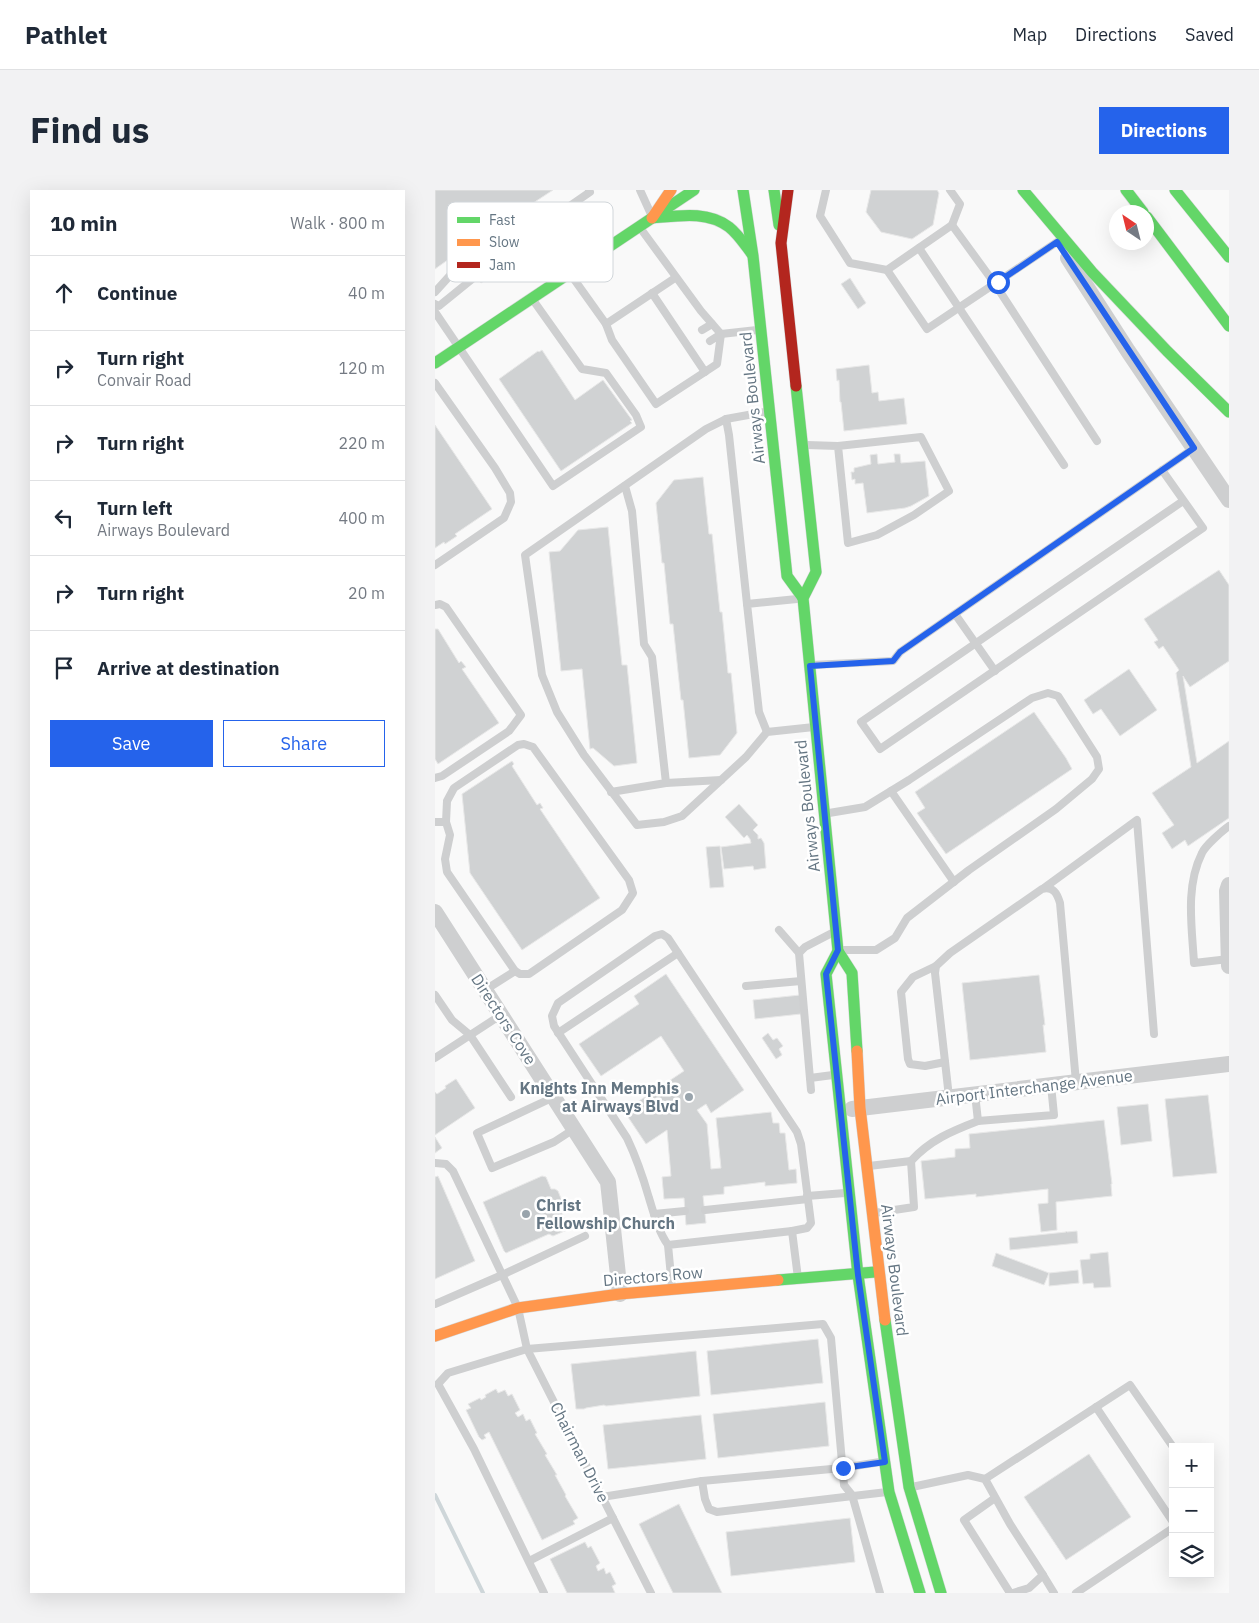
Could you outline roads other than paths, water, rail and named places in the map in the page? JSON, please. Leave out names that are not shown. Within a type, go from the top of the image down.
[{"type":"main road","points":[[652,218],[671,190]]},
{"type":"main road","points":[[613,245],[694,190]]},
{"type":"main road","name":"Airways Boulevard","points":[[743,190],[753,256],[787,576],[803,598],[838,950],[852,973],[860,1108],[897,1468],[892,1488],[920,1593]]},
{"type":"main road","points":[[774,190],[816,572],[803,598]]},
{"type":"main road","points":[[781,243],[788,190]]},
{"type":"main road","points":[[1126,190],[1138,205]]},
{"type":"main road","points":[[1175,190],[1229,257]]},
{"type":"main road","points":[[1026,195],[1093,273],[1167,351],[1229,412]]},
{"type":"main road","points":[[652,218],[706,217],[721,222],[734,232],[753,256]]},
{"type":"main road","points":[[1154,226],[1229,326]]},
{"type":"main road","points":[[435,364],[557,282]]},
{"type":"main road","name":"Airways Boulevard","points":[[838,950],[826,974],[858,1275],[897,1468],[909,1487],[941,1593]]},
{"type":"main road","name":"Directors Row","points":[[435,1336],[518,1308],[620,1294],[878,1272]]},
{"type":"street","points":[[1026,195],[1128,351],[1229,500]]},
{"type":"street","points":[[773,448],[803,445]]},
{"type":"street","points":[[1229,885],[1227,891],[1229,966]]},
{"type":"street","name":"Directors Cove","points":[[435,912],[608,1182],[620,1294]]},
{"type":"street","name":"Airport Interchange Avenue","points":[[840,1110],[1229,1064]]},
{"type":"lane","points":[[576,202],[590,192],[589,190]]},
{"type":"lane","points":[[641,190],[652,218]]},
{"type":"lane","points":[[826,190],[820,216],[850,263],[887,270],[927,329],[1057,242]]},
{"type":"lane","points":[[887,270],[952,225],[960,204],[950,190]]},
{"type":"lane","points":[[952,225],[995,284],[1097,442]]},
{"type":"lane","points":[[576,282],[606,324],[612,340],[656,404],[717,364],[721,334],[675,278],[640,227]]},
{"type":"lane","points":[[919,248],[1064,466]]},
{"type":"lane","points":[[606,324],[675,278]]},
{"type":"lane","points":[[435,292],[447,279]]},
{"type":"lane","points":[[435,304],[439,306],[469,282]]},
{"type":"lane","points":[[676,292],[684,287]]},
{"type":"lane","points":[[652,293],[662,301],[695,350],[705,372]]},
{"type":"lane","points":[[683,302],[691,297]]},
{"type":"lane","points":[[435,312],[553,486],[641,427],[636,414],[606,373],[582,368],[532,299]]},
{"type":"lane","points":[[693,316],[701,311]]},
{"type":"lane","points":[[703,330],[712,324]]},
{"type":"lane","points":[[709,341],[721,334],[761,330]]},
{"type":"lane","points":[[435,383],[495,468],[510,494],[511,502],[505,518],[435,565]]},
{"type":"lane","points":[[770,411],[726,419],[706,429],[525,554],[542,674],[557,712],[584,755],[637,825],[664,822],[681,816],[746,757],[767,732],[816,726]]},
{"type":"lane","points":[[726,419],[759,712],[767,732]]},
{"type":"lane","points":[[803,445],[839,446],[921,437],[949,491],[914,515],[877,535],[848,543],[839,446]]},
{"type":"lane","points":[[810,666],[893,661],[900,652],[1194,448]]},
{"type":"lane","points":[[1163,470],[1203,528],[880,749],[861,722],[1183,501]]},
{"type":"lane","points":[[625,486],[632,511],[644,644],[652,657],[666,783]]},
{"type":"lane","points":[[747,604],[803,598]]},
{"type":"lane","points":[[435,605],[440,604],[446,607],[521,715],[509,731],[442,776],[435,778]]},
{"type":"lane","points":[[955,614],[995,671]]},
{"type":"lane","points":[[824,814],[865,807],[1032,698],[1049,693],[1058,696],[1097,757],[1099,769],[1092,779],[1056,809],[907,918],[895,938],[875,950],[838,950]]},
{"type":"lane","points":[[524,744],[533,747],[629,880],[633,893],[622,910],[529,974],[520,974],[515,971],[447,872],[445,859],[450,835],[446,822],[447,801],[454,788],[518,745],[524,744]]},
{"type":"lane","points":[[611,792],[666,783],[721,780]]},
{"type":"lane","points":[[891,791],[954,882]]},
{"type":"lane","points":[[945,1062],[925,1066],[910,1064],[901,992],[913,977],[936,966],[949,953],[1137,820],[1154,1034]]},
{"type":"lane","points":[[435,822],[446,822]]},
{"type":"lane","points":[[1229,826],[1202,851],[1193,880],[1191,906],[1194,963],[1229,959]]},
{"type":"lane","points":[[1042,889],[1053,889],[1060,903],[1076,1082]]},
{"type":"lane","points":[[779,930],[799,953],[811,1090]]},
{"type":"lane","points":[[799,953],[805,947],[836,930]]},
{"type":"lane","points":[[668,1245],[792,1231],[809,1227],[811,1223],[801,1144],[797,1132],[668,938],[662,934],[655,936],[559,1004],[552,1016],[558,1033],[627,1138],[663,1238],[668,1245],[673,1290]]},
{"type":"lane","points":[[558,1033],[678,953]]},
{"type":"lane","points":[[936,966],[935,973],[949,1097]]},
{"type":"lane","points":[[485,990],[515,971]]},
{"type":"lane","points":[[746,986],[801,981]]},
{"type":"lane","points":[[435,995],[452,1020],[470,1036],[511,1097]]},
{"type":"lane","points":[[435,1058],[501,1015]]},
{"type":"lane","points":[[810,1078],[836,1075]]},
{"type":"lane","points":[[867,1167],[911,1161],[937,1139],[978,1122],[1055,1115],[1051,1085]]},
{"type":"lane","points":[[975,1094],[978,1122]]},
{"type":"lane","points":[[554,1097],[477,1133],[492,1168],[554,1142],[574,1129]]},
{"type":"lane","points":[[872,1213],[914,1207],[911,1161]]},
{"type":"lane","name":"Chairman Drive","points":[[435,1164],[446,1164],[453,1171],[518,1308],[527,1349],[651,1593]]},
{"type":"lane","points":[[705,1210],[849,1192]]},
{"type":"lane","points":[[654,1214],[685,1211]]},
{"type":"lane","points":[[792,1231],[798,1280]]},
{"type":"lane","points":[[435,1304],[585,1236]]},
{"type":"lane","points":[[544,1593],[478,1458],[438,1384],[448,1373],[527,1349],[823,1324],[831,1338],[844,1485],[852,1495],[880,1593]]},
{"type":"lane","points":[[909,1487],[967,1475],[985,1479],[1130,1385],[1170,1443]]},
{"type":"lane","points":[[1096,1407],[1169,1516]]},
{"type":"lane","points":[[602,1497],[702,1481],[843,1468],[897,1468]]},
{"type":"lane","points":[[985,1479],[1009,1524],[1055,1593]]},
{"type":"lane","points":[[702,1481],[709,1509],[717,1512],[852,1495],[892,1488]]},
{"type":"lane","points":[[995,1498],[964,1520],[1012,1593],[1029,1588],[1043,1574]]},
{"type":"lane","points":[[529,1561],[613,1518]]},
{"type":"lane","points":[[1076,1593],[1169,1531]]},
{"type":"waterway","points":[[435,1495],[483,1593]]},
{"type":"place","name":"Knights Inn Memphis at Airways Blvd","points":[[689,1097]]},
{"type":"place","name":"Christ Fellowship Church","points":[[526,1214]]}]
